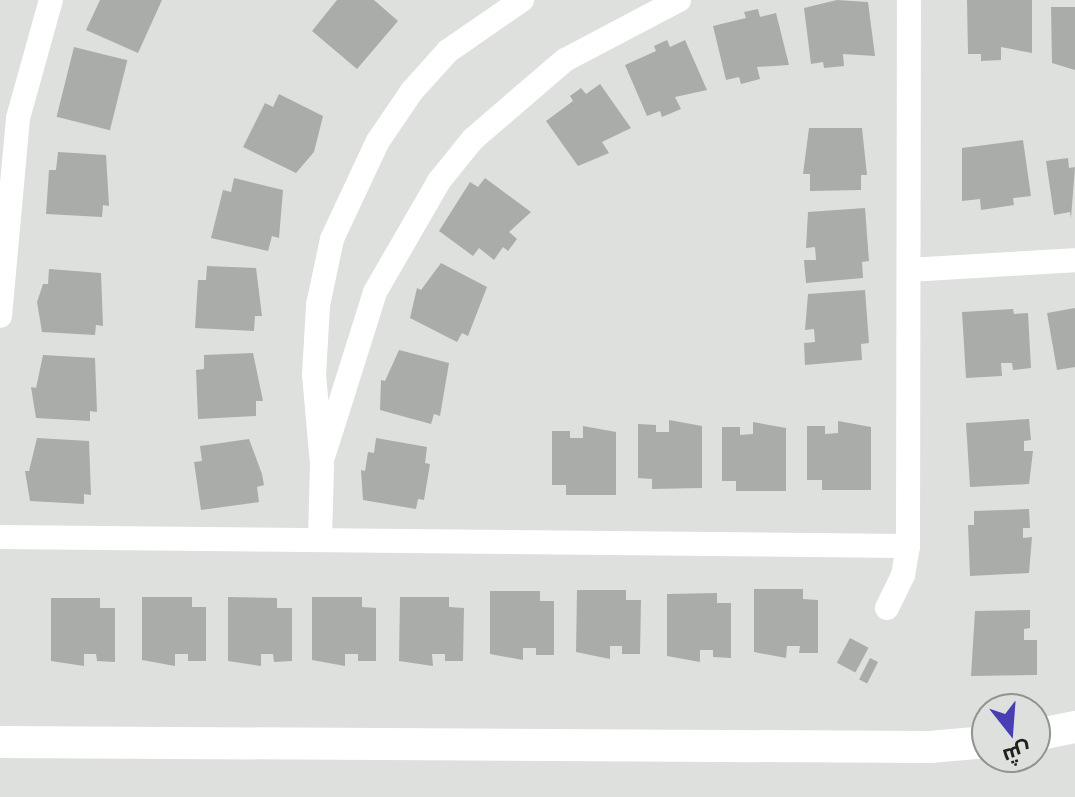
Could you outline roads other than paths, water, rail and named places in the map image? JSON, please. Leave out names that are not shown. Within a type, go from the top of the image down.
[{"type":"street","points":[[0,316],[18,118],[51,0]]},
{"type":"street","points":[[320,540],[322,464],[314,375],[318,305],[332,239],[353,187],[404,104],[448,51],[522,0]]},
{"type":"street","points":[[322,464],[348,365],[375,292],[439,181],[473,139],[565,60],[679,0]]},
{"type":"street","points":[[887,608],[903,575],[908,546],[909,0]]},
{"type":"street","points":[[909,270],[1075,260]]},
{"type":"street","points":[[0,537],[908,546]]},
{"type":"street","points":[[1051,732],[1075,727]]},
{"type":"street","points":[[0,742],[915,747],[971,743]]}]
